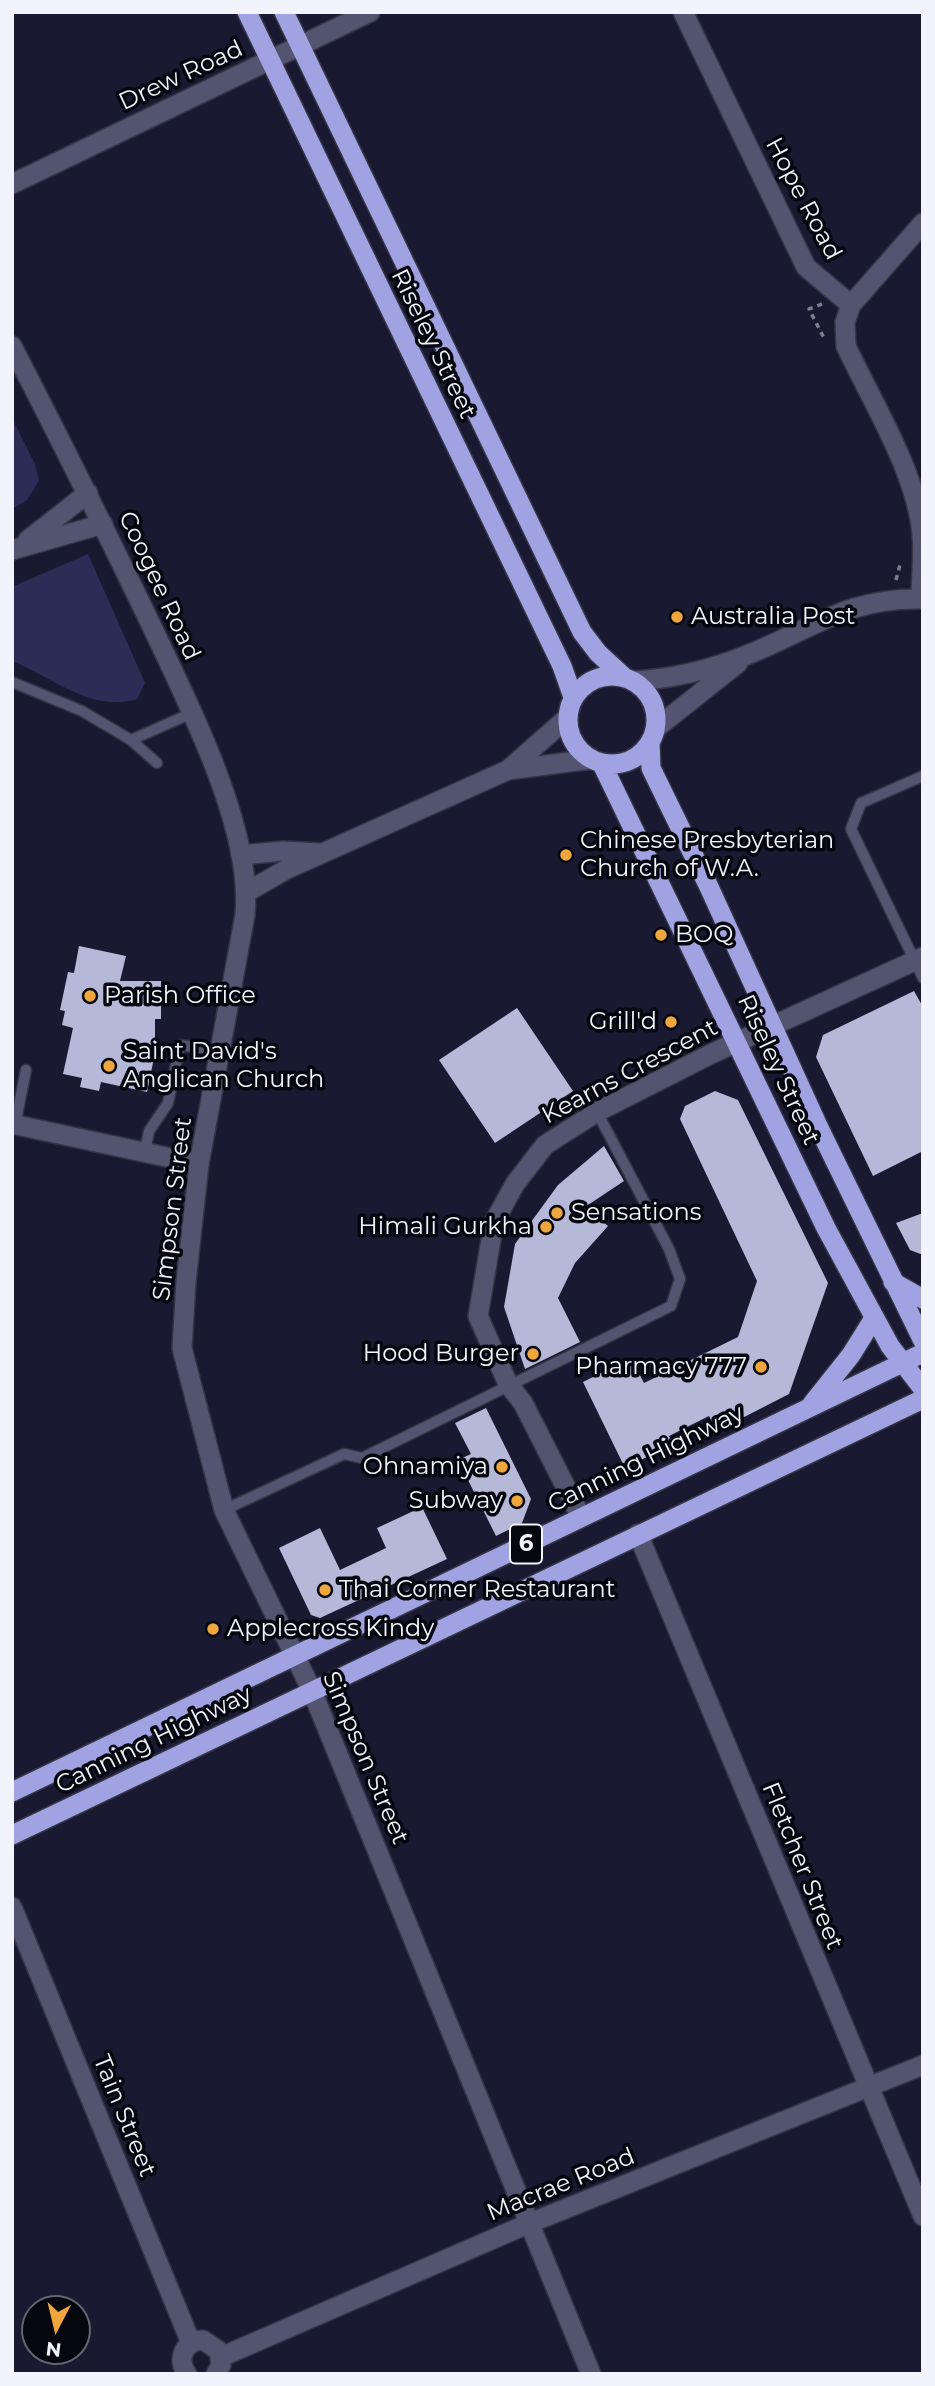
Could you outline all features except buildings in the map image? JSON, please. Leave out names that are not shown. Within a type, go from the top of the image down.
[{"type":"highway","name":"Riseley Street","points":[[247,12],[562,666],[573,697]]},
{"type":"highway","name":"Riseley Street","points":[[284,12],[582,632],[598,653],[652,701],[651,768],[923,1341]]},
{"type":"highway","points":[[567,718],[573,697],[585,684],[606,676],[628,679]]},
{"type":"highway","name":"Riseley Street","points":[[567,718],[569,734],[577,748],[597,761],[738,1042],[826,1228],[874,1318],[923,1389]]},
{"type":"highway","points":[[597,761],[622,763],[638,756],[653,736]]},
{"type":"highway","points":[[893,1282],[923,1298]]},
{"type":"highway","points":[[809,1408],[851,1355],[874,1318]]},
{"type":"highway","name":"Canning Highway","points":[[12,1791],[923,1353]]},
{"type":"highway","name":"Canning Highway","points":[[12,1835],[923,1399]]},
{"type":"street","name":"Drew Road","points":[[12,184],[370,12]]},
{"type":"street","name":"Hope Road","points":[[683,12],[806,268],[851,306]]},
{"type":"street","points":[[628,679],[660,679],[747,656],[837,612],[866,603],[890,599],[922,599],[922,534],[917,509],[906,473],[846,346],[845,322],[851,306],[923,223]]},
{"type":"street","name":"Coogee Road","points":[[12,346],[88,493],[192,713],[230,813],[241,855]]},
{"type":"street","points":[[15,549],[88,493]]},
{"type":"street","points":[[15,549],[103,524]]},
{"type":"street","points":[[653,736],[747,656]]},
{"type":"street","points":[[247,892],[325,853],[508,770],[567,718]]},
{"type":"street","points":[[508,770],[597,761]]},
{"type":"street","points":[[241,855],[283,851],[325,853]]},
{"type":"street","name":"Simpson Street","points":[[241,855],[247,892],[199,1164],[182,1348],[224,1510],[312,1691],[591,2374]]},
{"type":"street","name":"Kearns Crescent","points":[[581,1517],[523,1403],[508,1384],[478,1316],[494,1222],[515,1184],[545,1145],[597,1112],[738,1042],[918,958]]},
{"type":"street","points":[[14,1124],[199,1164]]},
{"type":"street","name":"Fletcher Street","points":[[638,1534],[867,2088],[923,2216]]},
{"type":"street","name":"Tain Street","points":[[12,1907],[191,2343]]},
{"type":"street","name":"Macrae Road","points":[[218,2366],[530,2223],[923,2065]]},
{"type":"street","points":[[183,2373],[181,2359],[191,2343],[209,2342],[218,2366]]},
{"type":"lane","points":[[12,681],[82,711],[131,740],[158,763]]},
{"type":"lane","points":[[131,740],[192,713]]},
{"type":"lane","points":[[923,776],[861,803],[850,829],[918,958],[923,978]]},
{"type":"lane","points":[[145,1152],[149,1131],[168,1103],[180,1045],[221,1051]]},
{"type":"lane","points":[[14,1124],[26,1070]]},
{"type":"lane","points":[[224,1510],[344,1454],[362,1458],[671,1306],[680,1279],[669,1249],[597,1112]]},
{"type":"path","points":[[827,342],[809,309],[835,293]]},
{"type":"path","points":[[890,599],[904,550]]},
{"type":"shaded area","points":[[12,418],[35,464],[39,481],[27,500],[12,509]]},
{"type":"shaded area","points":[[88,554],[145,683],[137,699],[120,702],[89,698],[12,661],[12,587]]},
{"type":"place","name":"Australia Post","points":[[677,617]]},
{"type":"place","name":"Chinese Presbyterian Church of W.A.","points":[[566,855]]},
{"type":"place","name":"BOQ","points":[[661,935]]},
{"type":"place","name":"Parish Office","points":[[90,996]]},
{"type":"place","name":"Grill'd","points":[[671,1022]]},
{"type":"place","name":"Saint David's Anglican Church","points":[[109,1066]]},
{"type":"place","name":"Sensations","points":[[557,1213]]},
{"type":"place","name":"Himali Gurkha","points":[[546,1227]]},
{"type":"place","name":"Hood Burger","points":[[533,1354]]},
{"type":"place","name":"Pharmacy 777","points":[[761,1367]]},
{"type":"place","name":"Ohnamiya","points":[[502,1467]]},
{"type":"place","name":"Subway","points":[[517,1501]]},
{"type":"place","name":"Thai Corner Restaurant","points":[[325,1590]]},
{"type":"place","name":"Applecross Kindy","points":[[213,1629]]}]
